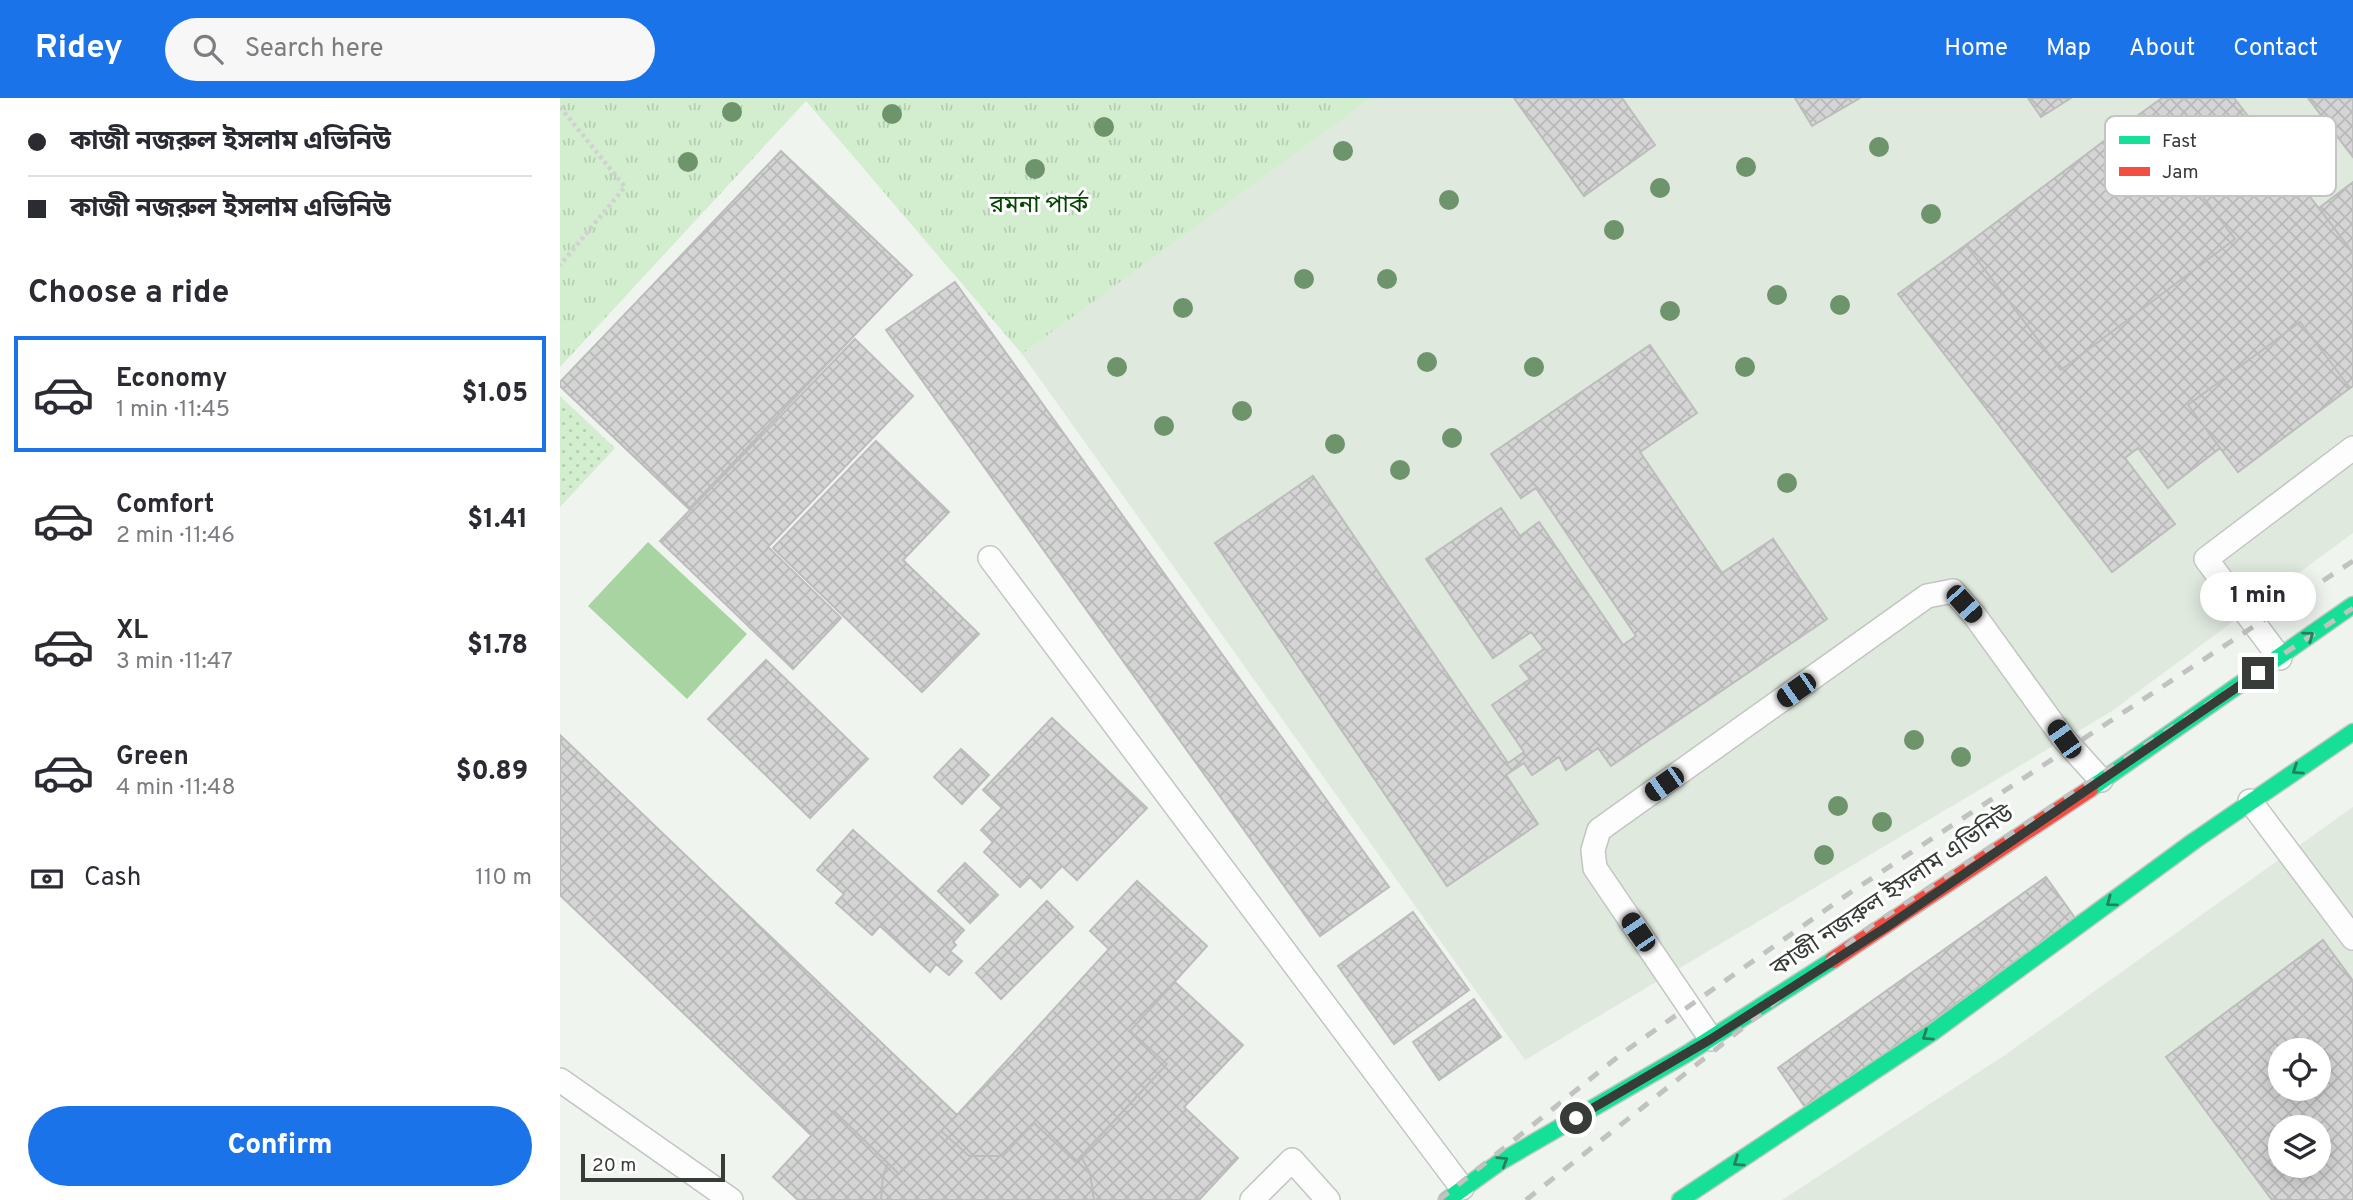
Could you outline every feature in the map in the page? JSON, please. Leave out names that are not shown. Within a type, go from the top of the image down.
[{"type":"highway","name":"কাজী নজরুল ইসলাম এভিনিউ","points":[[1454,1194],[1531,1144],[1711,1039],[1888,926],[2280,658],[2353,605]]},
{"type":"highway","points":[[1680,1200],[1933,1032],[2250,801],[2353,732]]},
{"type":"lane","points":[[2280,658],[2206,559],[2353,448]]},
{"type":"lane","points":[[990,558],[1454,1194]]},
{"type":"lane","points":[[1711,1039],[1595,868],[1593,850],[1599,830],[1927,596],[1953,591],[1976,616],[2064,739],[2101,780]]},
{"type":"lane","points":[[2250,801],[2353,938]]},
{"type":"lane","points":[[560,1080],[731,1200]]},
{"type":"lane","points":[[1252,1200],[1292,1160],[1328,1200]]},
{"type":"path","points":[[560,107],[625,187],[560,265]]},
{"type":"shaded area","points":[[1368,98],[2353,98],[2353,533],[2112,711],[1525,1060],[1022,354]]},
{"type":"shaded area","points":[[648,542],[747,634],[687,699],[588,606]]},
{"type":"shaded area","points":[[2353,807],[2353,1200],[1782,1200],[2005,1055]]},
{"type":"green space","name":"রমনা পার্ক","points":[[560,98],[1370,98],[1022,354],[806,101],[560,367]]},
{"type":"green space","points":[[560,396],[615,448],[560,507]]},
{"type":"building","points":[[1514,98],[1622,98],[1655,145],[1584,196]]},
{"type":"building","points":[[1795,98],[1860,98],[1812,126]]},
{"type":"building","points":[[2028,98],[2071,98],[2041,117]]},
{"type":"building","points":[[2162,98],[2234,98],[2248,116],[2142,116],[2140,114]]},
{"type":"building","points":[[2308,98],[2353,98],[2353,157],[2336,135],[2336,116],[2322,116]]},
{"type":"building","points":[[2105,140],[2105,196],[2202,196],[2235,239],[2061,370],[1966,245]]},
{"type":"building","points":[[781,151],[912,275],[689,509],[560,386],[560,382]]},
{"type":"building","points":[[2353,182],[2353,253],[2319,208]]},
{"type":"building","points":[[2202,196],[2309,196],[2353,253],[2353,386],[2350,388],[2300,322],[2188,405],[2220,448],[2168,488],[2138,448],[2125,458],[2175,524],[2112,572],[1898,294],[1966,245],[2061,370],[2235,239]]},
{"type":"building","points":[[955,282],[1389,887],[1320,936],[886,330]]},
{"type":"building","points":[[2300,322],[2350,388],[2238,472],[2188,405]]},
{"type":"building","points":[[855,339],[913,396],[768,547],[841,618],[793,669],[660,541]]},
{"type":"building","points":[[1650,345],[1697,413],[1640,452],[1722,573],[1773,539],[1827,619],[1611,766],[1598,748],[1566,770],[1559,757],[1532,775],[1524,763],[1506,775],[1538,824],[1447,886],[1215,543],[1313,476],[1508,763],[1524,752],[1492,705],[1530,679],[1520,666],[1544,649],[1531,632],[1493,658],[1426,559],[1501,508],[1520,536],[1539,522],[1623,645],[1636,636],[1536,488],[1521,498],[1491,454]]},
{"type":"building","points":[[876,441],[949,512],[903,560],[979,634],[922,692],[773,548]]},
{"type":"building","points":[[766,660],[868,759],[810,818],[708,719]]},
{"type":"building","points":[[1052,718],[1147,808],[1077,880],[1062,866],[1041,888],[1030,877],[1020,887],[984,852],[993,842],[981,830],[1002,808],[983,790]]},
{"type":"building","points":[[560,735],[957,1115],[1109,949],[1090,931],[1137,881],[1207,946],[1130,1031],[1167,1064],[1076,1162],[1034,1123],[1003,1156],[969,1156],[941,1131],[899,1174],[834,1111],[811,1135],[560,895]]},
{"type":"building","points":[[961,749],[989,775],[962,804],[934,777]]},
{"type":"building","points":[[853,830],[964,930],[953,942],[956,945],[950,951],[962,961],[949,975],[936,964],[930,972],[880,926],[872,935],[836,903],[844,894],[817,870]]},
{"type":"building","points":[[965,863],[998,895],[970,923],[938,891]]},
{"type":"building","points":[[2046,877],[2075,918],[1807,1110],[1778,1068]]},
{"type":"building","points":[[1047,901],[1073,927],[1001,999],[976,973]]},
{"type":"building","points":[[1413,912],[1469,990],[1394,1044],[1338,966]]},
{"type":"building","points":[[2323,940],[2353,981],[2353,1200],[2272,1200],[2166,1057]]},
{"type":"building","points":[[1175,982],[1243,1045],[1184,1107],[1238,1158],[1199,1200],[1094,1200],[1090,1173],[1081,1156],[1167,1064],[1130,1031]]},
{"type":"building","points":[[1474,999],[1501,1037],[1439,1080],[1413,1042]]},
{"type":"building","points":[[834,1111],[888,1163],[883,1175],[881,1200],[798,1200],[773,1177]]},
{"type":"building","points":[[1034,1123],[1076,1162],[1081,1156],[1090,1173],[1094,1200],[881,1200],[883,1175],[888,1163],[899,1174],[941,1131],[969,1156],[1003,1156]]},
{"type":"railway","points":[[1439,1200],[1624,1052],[1851,892],[2353,561]]},
{"type":"railway","points":[[1526,1200],[1871,926],[2353,608]]},
{"type":"traffic: fast","points":[[2090,789],[2353,605]]},
{"type":"traffic: fast","points":[[1680,1200],[1933,1032],[2194,841],[2353,732]]},
{"type":"traffic: fast","points":[[1447,1200],[1500,1162],[1688,1053],[1833,960]]},
{"type":"traffic: jam","points":[[1833,960],[2090,789]]},
{"type":"route","points":[[1576,1118],[1711,1039],[1888,926],[2258,673]]}]
